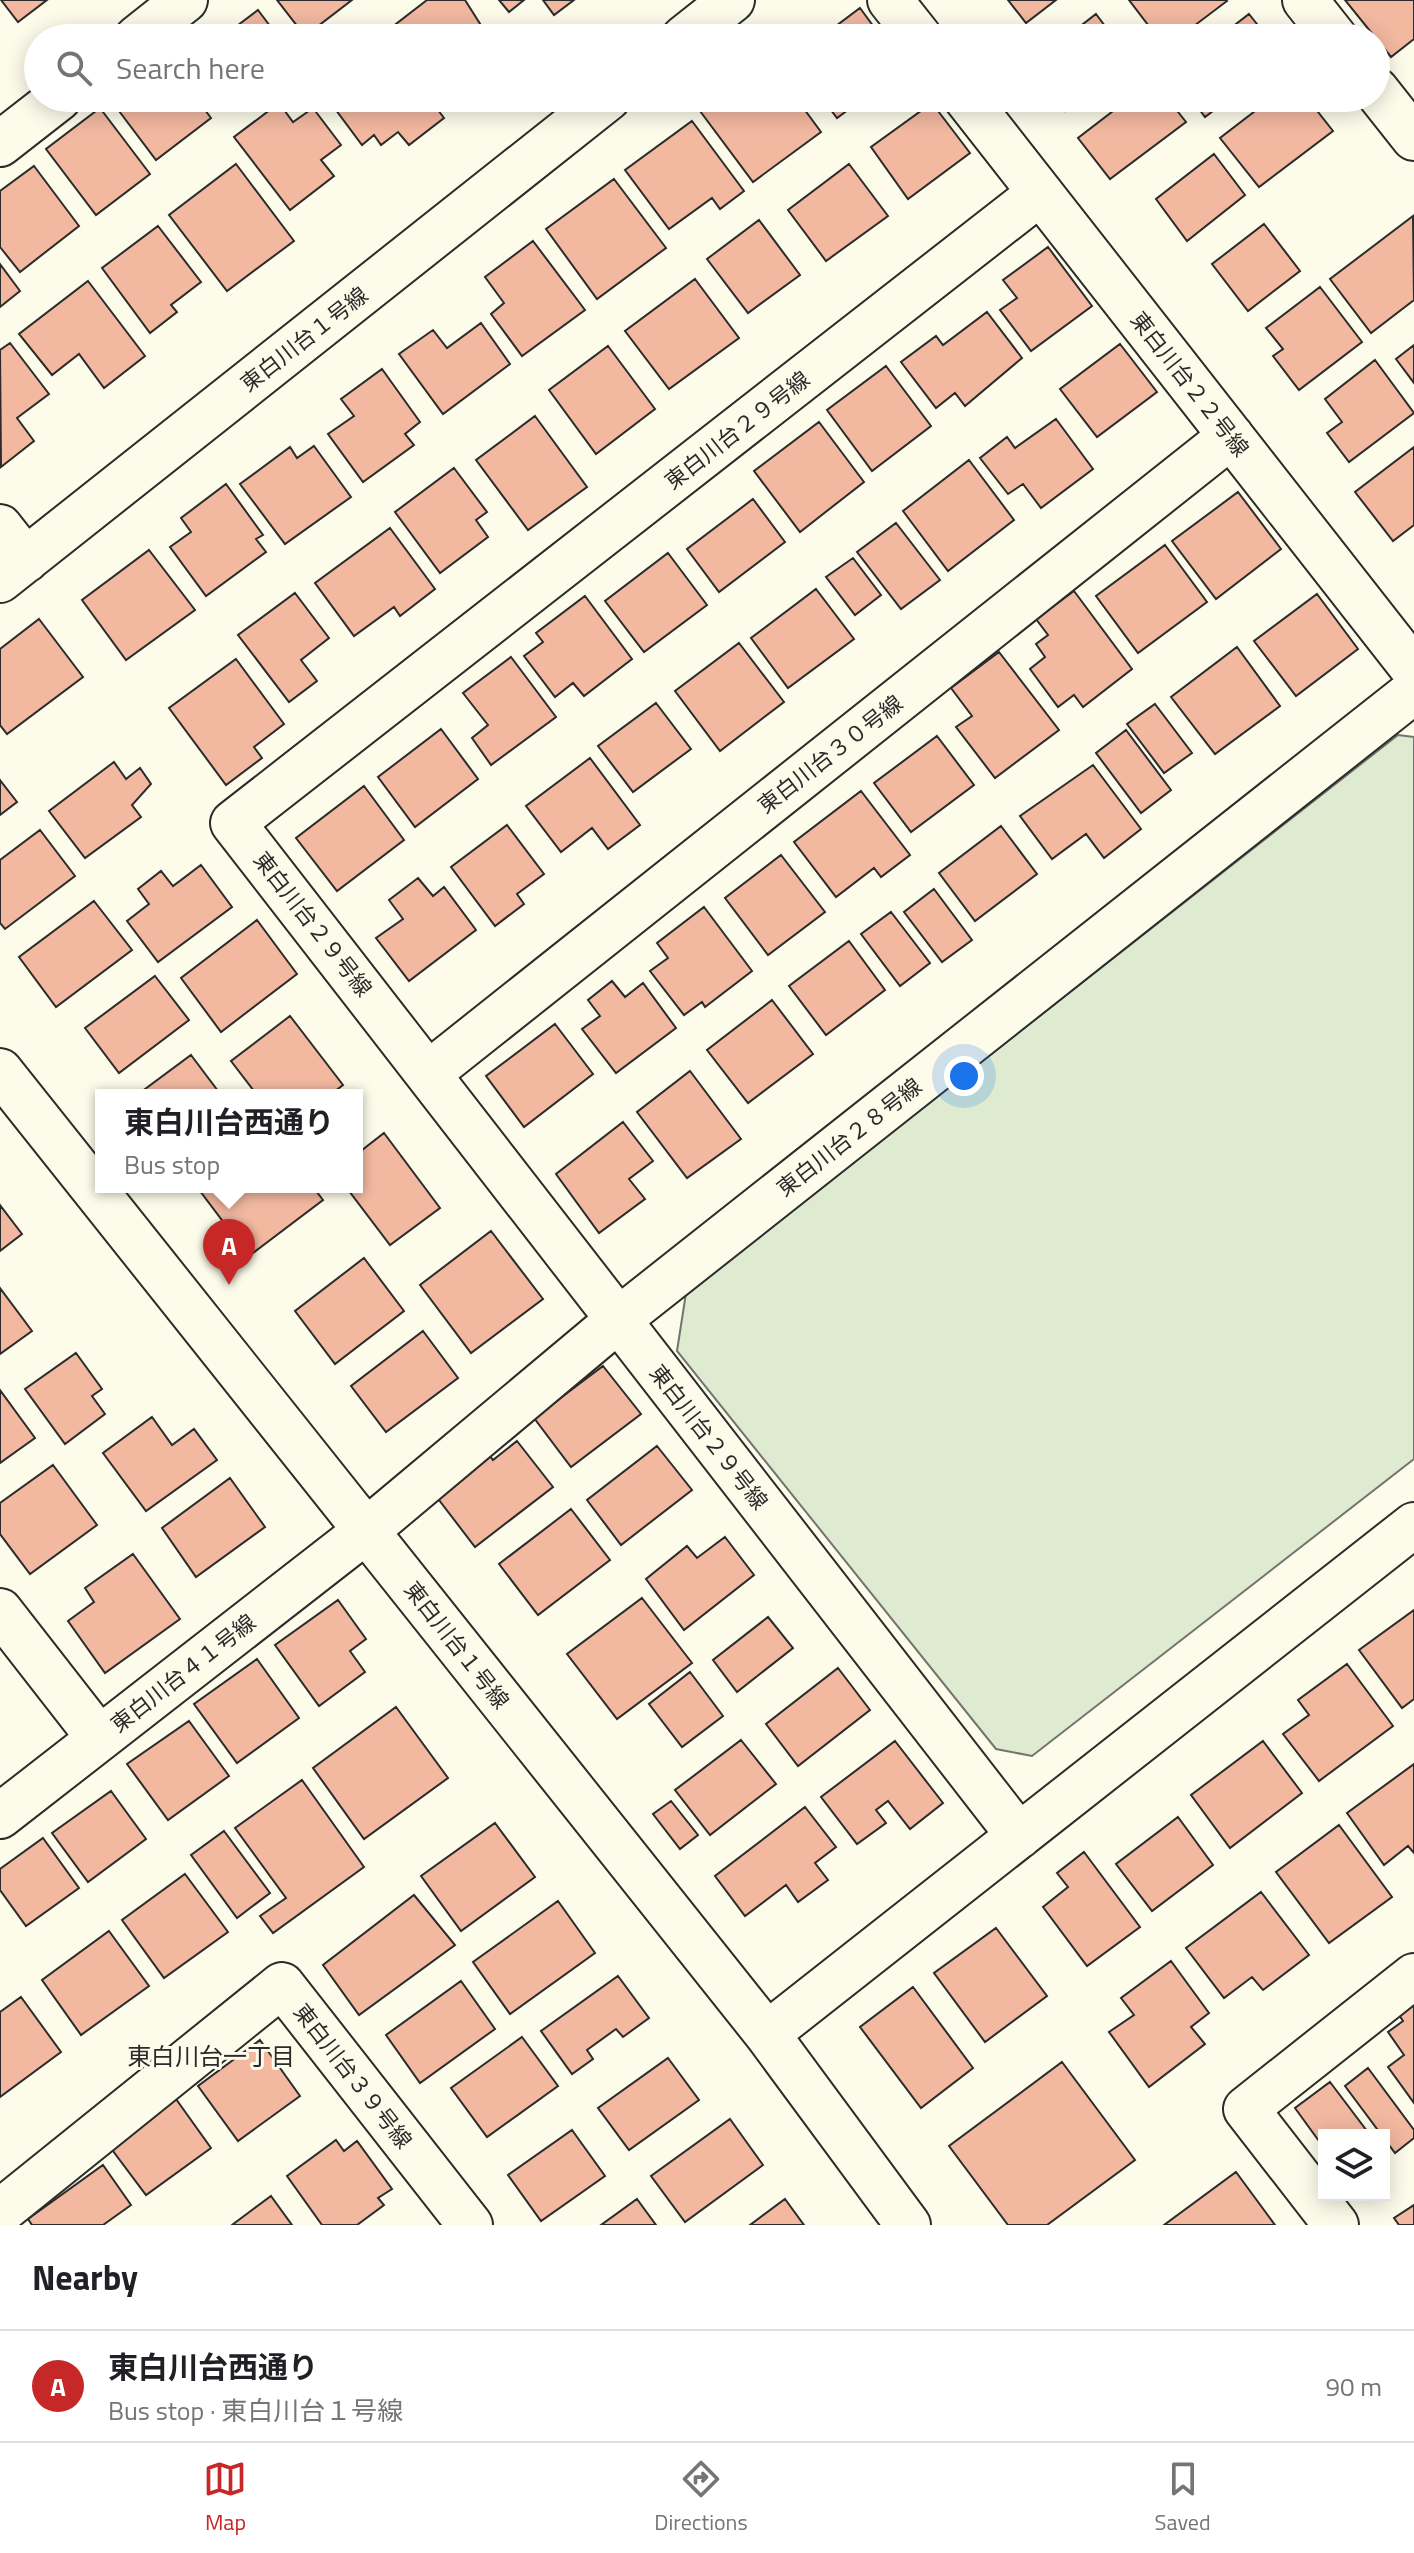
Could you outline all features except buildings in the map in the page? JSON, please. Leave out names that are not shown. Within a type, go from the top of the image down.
[{"type":"street","points":[[155,24],[185,0]]},
{"type":"street","points":[[702,24],[732,0]]},
{"type":"street","points":[[890,0],[909,24]]},
{"type":"street","points":[[1305,0],[1324,24]]},
{"type":"street","points":[[1390,108],[1414,138]]},
{"type":"street","points":[[0,144],[41,112]]},
{"type":"street","name":"東白川台１号線","points":[[9,556],[590,112]]},
{"type":"street","name":"東白川台２２号線","points":[[977,112],[1414,670]]},
{"type":"street","name":"東白川台２９号線","points":[[1019,1836],[233,823],[1040,193]]},
{"type":"street","name":"東白川台３０号線","points":[[429,1073],[1231,436]]},
{"type":"street","name":"東白川台２８号線","points":[[366,1531],[618,1320],[1414,691]]},
{"type":"street","name":"東白川台１号線","points":[[0,1071],[95,1190]]},
{"type":"street","name":"東白川台１号線","points":[[97,1193],[767,2034],[908,2225]]},
{"type":"street","points":[[767,2034],[1414,1525]]},
{"type":"street","name":"東白川台４１号線","points":[[0,1816],[366,1531]]},
{"type":"street","points":[[0,1611],[99,1738]]},
{"type":"street","points":[[1336,2225],[1246,2109],[1414,1976]]},
{"type":"street","name":"東白川台３９号線","points":[[0,2212],[282,1985],[470,2225]]},
{"type":"green space","points":[[1398,735],[1414,737],[1414,1459],[1032,1756],[996,1749],[677,1351],[686,1293]]},
{"type":"place","name":"東白川台西通り","points":[[229,1285]]},
{"type":"district","name":"東白川台一丁目","points":[[211,2057]]}]
